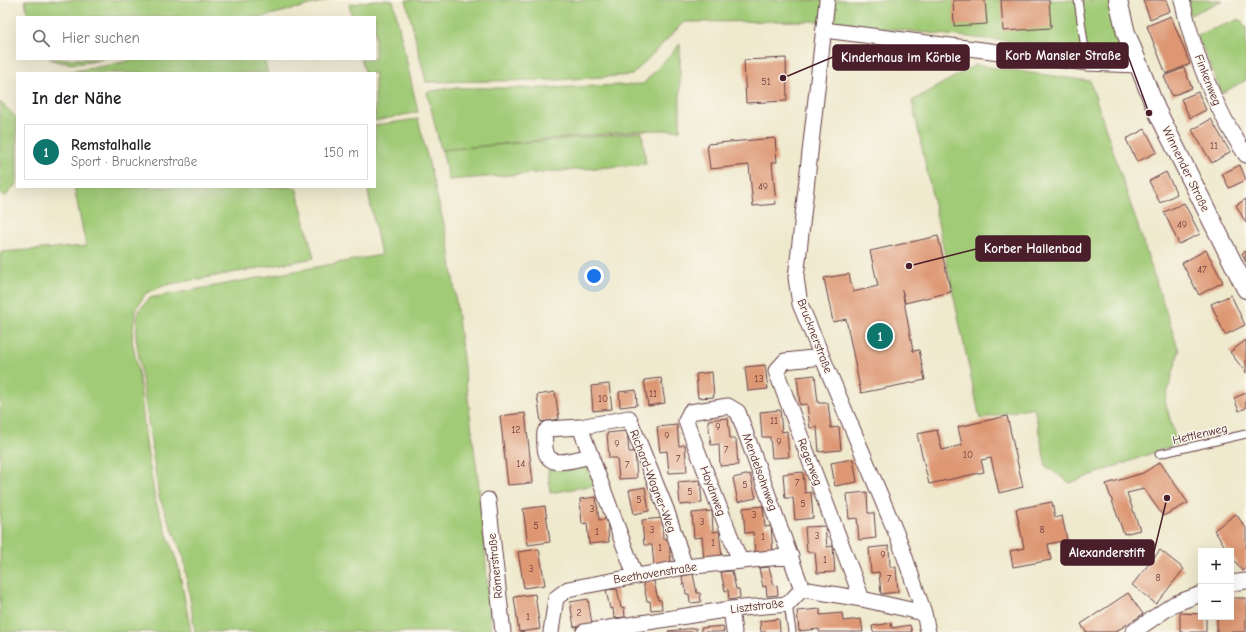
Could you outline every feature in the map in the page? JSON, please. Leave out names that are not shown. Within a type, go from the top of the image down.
[{"type":"street","name":"Brucknerstraße","points":[[827,0],[796,278],[800,304],[899,540],[924,613],[928,632]]},
{"type":"street","name":"Winnender Straße","points":[[1118,0],[1126,33],[1137,65],[1156,109],[1246,289]]},
{"type":"street","name":"Finkenweg","points":[[1182,0],[1186,19],[1206,78],[1224,118],[1246,155]]},
{"type":"street","points":[[824,30],[1087,63],[1137,65]]},
{"type":"street","name":"Regerweg","points":[[822,357],[785,361],[776,371],[862,599]]},
{"type":"street","name":"Mendelsohnweg","points":[[686,421],[690,412],[728,406],[738,412],[802,589]]},
{"type":"street","name":"Richard-Wagner-Weg","points":[[580,427],[629,418],[666,509],[685,568]]},
{"type":"street","name":"Haydnweg","points":[[686,421],[740,561]]},
{"type":"street","points":[[592,456],[558,462],[551,461],[546,456],[544,437],[548,429],[580,427],[592,456],[636,575]]},
{"type":"street","name":"Römerstraße","points":[[488,500],[503,632]]},
{"type":"street","name":"Beethovenstraße","points":[[551,632],[556,598],[568,589],[636,575],[740,561],[791,556]]},
{"type":"street","points":[[1234,583],[1246,581]]},
{"type":"street","points":[[802,589],[862,599],[924,613]]},
{"type":"street","name":"Lisztstraße","points":[[584,632],[641,627],[731,609],[788,604],[802,589]]},
{"type":"street","points":[[1133,632],[1174,604],[1198,595]]},
{"type":"street","points":[[731,609],[734,632]]},
{"type":"lane","points":[[1078,0],[1087,63]]},
{"type":"lane","name":"Hettlenweg","points":[[1159,454],[1246,434]]},
{"type":"lane","points":[[788,604],[792,632]]},
{"type":"green space","points":[[25,0],[326,0],[266,16],[28,16]]},
{"type":"green space","points":[[373,0],[393,0],[418,112],[376,121],[376,72],[365,72],[361,60],[376,60],[376,16],[352,16],[349,5]]},
{"type":"green space","points":[[406,0],[1112,0],[1121,53],[814,21],[684,22],[632,75],[556,80],[426,82]]},
{"type":"green space","points":[[1187,0],[1223,0],[1190,15]]},
{"type":"green space","points":[[1240,19],[1246,28],[1246,80],[1222,93],[1197,35]]},
{"type":"green space","points":[[680,44],[680,130],[643,130],[441,150],[427,92],[450,88],[551,88],[643,84]]},
{"type":"green space","points":[[52,60],[99,60],[76,64]]},
{"type":"green space","points":[[132,60],[264,60],[268,72],[68,72]]},
{"type":"green space","points":[[975,65],[1090,81],[1179,351],[1165,401],[1177,444],[1070,483],[1046,466],[1034,407],[980,419],[912,101]]},
{"type":"green space","points":[[0,102],[16,117],[16,184],[5,197],[0,192]]},
{"type":"green space","points":[[418,119],[449,245],[482,512],[491,632],[195,632],[184,558],[159,497],[136,337],[138,311],[150,298],[381,255],[367,188],[376,188],[376,125]]},
{"type":"green space","points":[[642,132],[646,164],[449,180],[442,150]]},
{"type":"green space","points":[[74,188],[296,188],[314,258],[166,285],[146,293],[135,310],[132,341],[139,375],[146,443],[155,500],[178,565],[191,632],[0,632],[0,252],[86,246]]},
{"type":"green space","points":[[587,465],[595,485],[550,493],[548,470]]},
{"type":"building","points":[[953,0],[985,0],[987,24],[954,26]]},
{"type":"building","points":[[1001,0],[1049,0],[1051,28],[1003,31]]},
{"type":"building","points":[[1143,0],[1166,0],[1170,11],[1150,19]]},
{"type":"building","points":[[1171,16],[1190,64],[1166,74],[1147,26]]},
{"type":"building","points":[[786,58],[787,101],[746,103],[744,60]]},
{"type":"building","points":[[1184,68],[1192,88],[1172,96],[1164,76]]},
{"type":"building","points":[[1198,92],[1206,110],[1190,118],[1181,99]]},
{"type":"building","points":[[1211,119],[1230,152],[1212,163],[1192,130]]},
{"type":"building","points":[[1145,129],[1157,152],[1137,162],[1126,139]]},
{"type":"building","points":[[775,138],[777,162],[772,162],[776,204],[753,206],[749,165],[710,169],[707,144]]},
{"type":"building","points":[[1240,165],[1246,180],[1229,188],[1222,174]]},
{"type":"building","points":[[1166,172],[1177,194],[1160,203],[1149,181]]},
{"type":"building","points":[[1246,199],[1246,223],[1236,205]]},
{"type":"building","points":[[1184,203],[1200,234],[1179,244],[1164,212]]},
{"type":"building","points":[[938,236],[951,292],[905,303],[902,290],[913,351],[919,350],[925,380],[861,393],[846,319],[833,322],[824,278],[849,274],[853,292],[878,286],[870,251]]},
{"type":"building","points":[[1206,250],[1223,282],[1199,295],[1182,263]]},
{"type":"building","points":[[1246,251],[1246,262],[1242,253]]},
{"type":"building","points":[[1231,295],[1245,325],[1225,335],[1211,304]]},
{"type":"building","points":[[1246,340],[1246,373],[1230,352]]},
{"type":"building","points":[[765,365],[768,389],[748,391],[745,367]]},
{"type":"building","points":[[712,372],[714,397],[698,398],[696,374]]},
{"type":"building","points":[[815,375],[818,403],[828,403],[831,428],[839,427],[841,450],[819,452],[817,427],[810,428],[807,404],[800,405],[797,377]]},
{"type":"building","points":[[661,378],[665,403],[648,406],[644,380]]},
{"type":"building","points":[[609,384],[612,409],[593,411],[591,386]]},
{"type":"building","points":[[636,390],[637,405],[620,407],[619,392]]},
{"type":"building","points":[[555,392],[559,419],[541,422],[537,395]]},
{"type":"building","points":[[1246,393],[1246,408],[1239,411],[1234,398]]},
{"type":"building","points":[[780,410],[782,432],[787,431],[789,457],[772,458],[770,437],[762,437],[760,412]]},
{"type":"building","points":[[525,413],[533,483],[508,485],[500,416]]},
{"type":"building","points":[[1007,416],[1023,487],[999,493],[991,458],[981,460],[984,472],[929,484],[917,434],[937,430],[942,450],[962,445],[958,427]]},
{"type":"building","points":[[728,418],[730,439],[736,439],[738,465],[720,466],[719,444],[711,445],[708,420]]},
{"type":"building","points":[[677,425],[679,446],[685,445],[687,472],[669,473],[667,451],[660,452],[657,427]]},
{"type":"building","points":[[627,431],[629,452],[635,452],[637,478],[619,479],[617,458],[609,458],[607,433]]},
{"type":"building","points":[[853,459],[857,482],[835,486],[831,463]]},
{"type":"building","points":[[1160,462],[1188,503],[1163,516],[1144,489],[1127,493],[1140,530],[1124,534],[1106,484],[1143,473]]},
{"type":"building","points":[[803,472],[805,493],[811,492],[813,518],[795,520],[793,498],[785,498],[783,474]]},
{"type":"building","points":[[750,474],[756,498],[738,502],[733,478]]},
{"type":"building","points":[[700,480],[702,503],[680,505],[678,482]]},
{"type":"building","points":[[645,487],[649,511],[634,514],[629,490]]},
{"type":"building","points":[[867,492],[868,513],[874,513],[876,538],[859,540],[857,518],[849,519],[847,494]]},
{"type":"building","points":[[596,497],[599,520],[607,519],[609,542],[589,544],[587,523],[582,524],[580,499]]},
{"type":"building","points":[[1052,502],[1055,518],[1062,516],[1067,540],[1048,544],[1051,560],[1013,567],[1010,551],[1024,548],[1016,509]]},
{"type":"building","points":[[545,506],[550,542],[528,545],[523,509]]},
{"type":"building","points":[[763,506],[765,527],[771,526],[773,552],[755,554],[753,532],[745,533],[743,508]]},
{"type":"building","points":[[712,511],[713,532],[719,531],[722,557],[704,559],[702,537],[694,538],[692,513]]},
{"type":"building","points":[[1236,514],[1246,528],[1246,568],[1242,571],[1234,559],[1234,548],[1226,548],[1214,530]]},
{"type":"building","points":[[662,518],[663,539],[669,539],[671,565],[654,566],[652,545],[644,545],[642,520]]},
{"type":"building","points":[[825,526],[827,547],[833,546],[835,572],[817,573],[815,552],[807,552],[805,527]]},
{"type":"building","points":[[889,546],[890,567],[896,567],[898,592],[881,594],[879,572],[871,573],[869,548]]},
{"type":"building","points":[[539,549],[545,585],[524,588],[518,552]]},
{"type":"building","points":[[1160,550],[1184,569],[1156,604],[1132,585]]},
{"type":"building","points":[[769,567],[774,586],[777,585],[778,595],[767,596],[766,586],[763,587],[759,568]]},
{"type":"building","points":[[732,571],[736,589],[739,589],[740,598],[729,600],[728,590],[725,591],[721,572]]},
{"type":"building","points":[[693,574],[697,593],[700,593],[701,602],[690,603],[689,594],[686,594],[685,584],[683,585],[682,576]]},
{"type":"building","points":[[654,581],[658,600],[661,600],[662,609],[651,610],[650,601],[647,601],[643,582]]},
{"type":"building","points":[[617,589],[621,608],[624,607],[625,617],[614,618],[613,608],[610,609],[606,590]]},
{"type":"building","points":[[1128,593],[1143,614],[1115,632],[1086,632],[1081,624]]},
{"type":"building","points":[[535,594],[540,629],[519,632],[514,597]]},
{"type":"building","points":[[1234,598],[1246,598],[1246,632],[1217,632],[1217,620],[1234,620]]},
{"type":"building","points":[[588,599],[592,624],[574,627],[570,602]]},
{"type":"building","points":[[820,609],[820,615],[842,613],[843,621],[861,619],[863,632],[819,632],[819,629],[799,631],[797,611]]},
{"type":"building","points":[[1180,613],[1198,614],[1198,620],[1206,620],[1206,632],[1180,632]]},
{"type":"building","points":[[779,619],[780,632],[761,632],[760,621]]},
{"type":"building","points":[[891,623],[892,628],[910,625],[912,632],[873,632],[872,626]]},
{"type":"building","points":[[723,626],[724,632],[701,632],[701,628]]},
{"type":"building","points":[[696,628],[696,632],[668,632],[668,631]]},
{"type":"place","name":"Kinderhaus im Körble","points":[[783,78]]},
{"type":"place","name":"Korb Mansler Straße","points":[[1149,113]]},
{"type":"place","name":"Korber Hallenbad","points":[[909,266]]},
{"type":"place","name":"Remstalhalle","points":[[880,336]]},
{"type":"place","name":"Alexanderstift","points":[[1167,498]]}]
